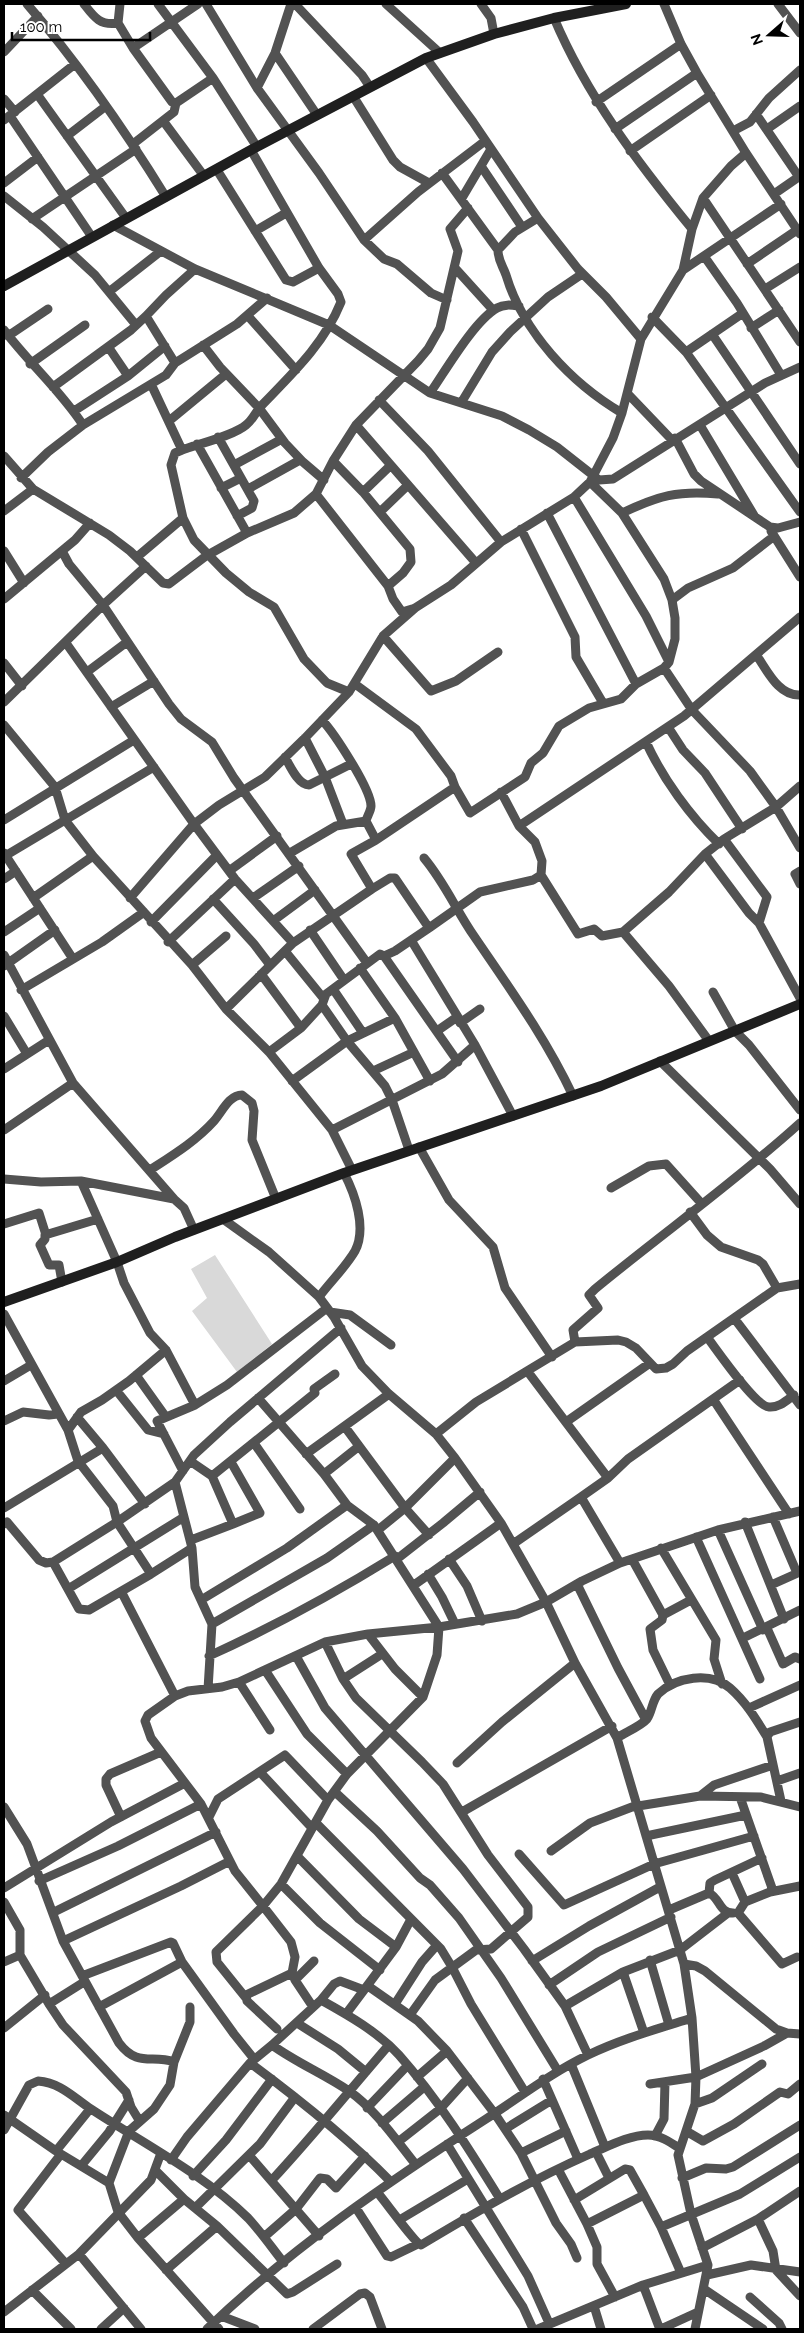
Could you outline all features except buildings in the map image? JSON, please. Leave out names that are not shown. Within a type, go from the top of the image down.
[{"type":"street","points":[[28,4],[106,106],[166,197]]},
{"type":"street","points":[[84,4],[97,20],[111,24],[118,23]]},
{"type":"street","points":[[120,4],[118,23],[168,98],[176,103]]},
{"type":"street","points":[[158,4],[213,78],[254,149],[286,213],[319,268],[340,298],[336,314],[318,344],[247,424],[175,453],[171,465],[183,518],[194,540],[206,556],[244,587],[274,606],[304,659],[327,683],[349,692]]},
{"type":"street","points":[[133,48],[198,4]]},
{"type":"street","points":[[206,4],[257,88],[319,173],[364,240],[384,259],[397,264],[431,293],[447,300]]},
{"type":"street","points":[[257,88],[275,52],[293,4],[362,75],[370,87]]},
{"type":"street","points":[[386,4],[440,52]]},
{"type":"street","points":[[480,4],[491,18],[494,34]]},
{"type":"street","points":[[4,286],[287,131],[426,58],[494,34],[554,18],[626,4]]},
{"type":"street","points":[[664,4],[681,44],[697,74],[746,153],[799,232],[747,264]]},
{"type":"street","points":[[778,4],[800,33]]},
{"type":"street","points":[[4,52],[38,16]]},
{"type":"street","points":[[554,18],[569,54],[596,102],[630,150],[692,229]]},
{"type":"street","points":[[596,102],[681,44]]},
{"type":"street","points":[[275,52],[317,115]]},
{"type":"street","points":[[426,58],[538,218],[582,274],[606,297],[641,338]]},
{"type":"street","points":[[10,116],[75,64]]},
{"type":"street","points":[[733,131],[750,122],[769,98],[800,70]]},
{"type":"street","points":[[615,128],[697,74]]},
{"type":"street","points":[[32,219],[96,176],[164,122],[174,112],[176,103],[213,78]]},
{"type":"street","points":[[37,94],[126,218]]},
{"type":"street","points":[[630,150],[711,95]]},
{"type":"street","points":[[353,96],[392,160],[400,168],[429,183]]},
{"type":"street","points":[[4,99],[10,116],[92,237]]},
{"type":"street","points":[[67,136],[106,106]]},
{"type":"street","points":[[767,129],[800,106]]},
{"type":"street","points":[[756,114],[800,176],[774,194]]},
{"type":"street","points":[[164,122],[204,176]]},
{"type":"street","points":[[364,240],[429,183],[485,140]]},
{"type":"street","points":[[462,198],[491,149]]},
{"type":"street","points":[[130,898],[194,824],[219,805],[265,778],[305,738],[349,692],[383,636],[415,608],[451,585],[501,542],[574,497],[591,479],[613,438],[622,413],[641,338],[652,318],[675,287],[683,270],[692,229],[703,198],[731,166],[746,153]]},
{"type":"street","points":[[4,183],[38,157]]},
{"type":"street","points":[[481,166],[522,227]]},
{"type":"street","points":[[218,170],[289,282],[293,282],[319,268]]},
{"type":"street","points":[[442,173],[498,250],[500,262],[512,296],[539,339],[554,357],[592,392],[622,413]]},
{"type":"street","points":[[4,196],[68,250],[110,292],[136,326]]},
{"type":"street","points":[[703,198],[800,342]]},
{"type":"street","points":[[683,270],[781,204]]},
{"type":"street","points":[[4,456],[32,489],[57,506],[109,535],[137,557],[166,584],[206,556],[247,533],[294,512],[316,494],[333,461],[356,425],[428,349],[440,328],[456,268],[458,251],[450,228],[468,208]]},
{"type":"street","points":[[255,231],[286,213]]},
{"type":"street","points":[[498,250],[505,241],[522,227],[538,218]]},
{"type":"street","points":[[114,225],[195,269],[329,325],[403,377],[430,393],[502,416],[557,447],[622,512],[658,567],[672,600],[675,639],[667,665],[636,684],[621,699],[590,708],[559,726],[543,753],[531,763],[525,776],[470,814],[451,776],[416,729],[355,684]]},
{"type":"street","points":[[110,292],[161,251]]},
{"type":"street","points":[[704,256],[781,375]]},
{"type":"street","points":[[765,289],[800,267]]},
{"type":"street","points":[[456,268],[493,310]]},
{"type":"street","points":[[53,387],[109,348],[136,326],[195,269]]},
{"type":"street","points":[[461,403],[492,352],[510,332],[527,318],[548,296],[582,274]]},
{"type":"street","points":[[22,478],[48,452],[82,425],[166,375],[175,363],[248,316],[268,298]]},
{"type":"street","points":[[430,393],[474,330],[493,310],[503,305],[519,306]]},
{"type":"street","points":[[48,310],[6,333],[30,364],[74,411],[82,425]]},
{"type":"street","points":[[752,328],[780,310]]},
{"type":"street","points":[[686,352],[742,312]]},
{"type":"street","points":[[146,316],[175,363]]},
{"type":"street","points":[[248,316],[296,370]]},
{"type":"street","points":[[652,318],[686,352],[800,512]]},
{"type":"street","points":[[30,364],[85,325]]},
{"type":"street","points":[[712,334],[800,464]]},
{"type":"street","points":[[203,345],[226,374],[260,408],[300,460],[324,480]]},
{"type":"street","points":[[74,411],[128,376],[165,346]]},
{"type":"street","points":[[109,348],[128,376]]},
{"type":"street","points":[[591,479],[613,479],[673,439],[700,425],[751,392],[800,366]]},
{"type":"street","points":[[169,421],[226,374]]},
{"type":"street","points":[[151,384],[182,450]]},
{"type":"street","points":[[628,394],[673,439],[694,474],[757,521],[770,527],[778,528],[800,522]]},
{"type":"street","points":[[380,400],[428,451],[501,542]]},
{"type":"street","points":[[356,425],[476,563]]},
{"type":"street","points":[[700,425],[757,521]]},
{"type":"street","points":[[218,437],[254,500],[254,505],[237,516]]},
{"type":"street","points":[[234,465],[282,439]]},
{"type":"street","points":[[197,444],[247,533]]},
{"type":"street","points":[[248,489],[300,460]]},
{"type":"street","points":[[333,461],[363,492],[410,548],[411,562],[403,573],[388,586]]},
{"type":"street","points":[[363,492],[391,465]]},
{"type":"street","points":[[222,488],[241,478]]},
{"type":"street","points":[[380,512],[408,485]]},
{"type":"street","points":[[4,511],[32,489]]},
{"type":"street","points":[[622,512],[656,498],[676,493],[721,494]]},
{"type":"street","points":[[316,494],[388,586],[393,599],[402,612],[415,608]]},
{"type":"street","points":[[574,497],[646,616],[667,665],[692,710],[750,771],[776,807],[800,848]]},
{"type":"street","points":[[547,513],[636,684]]},
{"type":"street","points":[[137,557],[183,518]]},
{"type":"street","points":[[4,599],[75,540],[90,523]]},
{"type":"street","points":[[770,527],[773,537],[800,577]]},
{"type":"street","points":[[521,529],[575,637],[576,657],[603,703]]},
{"type":"street","points":[[672,600],[688,588],[733,568],[773,537]]},
{"type":"street","points":[[4,551],[24,583]]},
{"type":"street","points":[[62,551],[69,564],[103,605],[181,718],[212,742],[243,790],[334,914],[430,1081]]},
{"type":"street","points":[[4,702],[103,605],[146,566]]},
{"type":"street","points":[[519,826],[692,710],[800,618]]},
{"type":"street","points":[[383,636],[431,691],[456,681],[498,652]]},
{"type":"street","points":[[87,672],[127,642]]},
{"type":"street","points":[[66,643],[232,875],[294,943]]},
{"type":"street","points":[[756,656],[782,690],[792,695],[800,695]]},
{"type":"street","points":[[4,663],[22,686]]},
{"type":"street","points":[[111,707],[154,681]]},
{"type":"street","points":[[322,720],[330,728],[363,783],[371,805],[366,821],[376,840]]},
{"type":"street","points":[[4,724],[55,787],[66,820],[93,856],[144,912],[168,942],[192,965],[226,1009],[269,1052],[332,1130],[348,1172],[360,1236],[356,1250],[319,1297]]},
{"type":"street","points":[[668,727],[684,750],[705,773],[742,828]]},
{"type":"street","points":[[305,738],[325,777],[343,824]]},
{"type":"street","points":[[4,820],[134,740]]},
{"type":"street","points":[[646,742],[654,760],[701,827],[722,841],[767,897],[759,923]]},
{"type":"street","points":[[285,757],[301,782],[305,785],[351,764]]},
{"type":"street","points":[[73,959],[5,854],[154,767]]},
{"type":"street","points":[[501,792],[519,826],[535,842],[539,851],[541,875],[578,934],[594,929],[602,936],[623,932],[669,892],[705,854],[776,807],[800,786]]},
{"type":"street","points":[[372,889],[351,854],[376,840],[455,787]]},
{"type":"street","points":[[290,853],[343,824],[366,821]]},
{"type":"street","points":[[168,942],[213,899],[232,875],[277,836]]},
{"type":"street","points":[[705,854],[749,913],[759,923],[800,998]]},
{"type":"street","points":[[151,922],[217,855]]},
{"type":"street","points":[[34,898],[93,856]]},
{"type":"street","points":[[424,858],[440,878],[509,990],[534,1023],[556,1060],[573,1096]]},
{"type":"street","points":[[253,898],[299,866]]},
{"type":"street","points":[[4,879],[16,871]]},
{"type":"street","points":[[800,871],[795,874],[800,884]]},
{"type":"street","points":[[269,1052],[301,1028],[323,1002],[326,994],[380,954],[384,956],[395,951],[480,892],[533,880],[541,875]]},
{"type":"street","points":[[226,1009],[270,965],[310,930],[390,878],[395,878],[429,928]]},
{"type":"street","points":[[273,921],[315,890]]},
{"type":"street","points":[[213,899],[254,944],[270,965]]},
{"type":"street","points":[[4,932],[40,908]]},
{"type":"street","points":[[21,990],[102,942],[144,912]]},
{"type":"street","points":[[55,930],[5,962],[73,1083],[174,1200],[184,1208],[194,1230]]},
{"type":"street","points":[[310,930],[344,980]]},
{"type":"street","points":[[623,932],[669,986],[709,1041]]},
{"type":"street","points":[[192,965],[226,936]]},
{"type":"street","points":[[410,940],[475,1045],[512,1116]]},
{"type":"street","points":[[285,951],[323,1002],[347,1041],[385,1086],[414,1149],[449,1200],[493,1247],[505,1288],[552,1357]]},
{"type":"street","points":[[384,956],[458,1062]]},
{"type":"street","points":[[261,974],[301,1028]]},
{"type":"street","points":[[334,989],[363,1033]]},
{"type":"street","points":[[714,992],[735,1031],[749,1045],[800,1110]]},
{"type":"street","points":[[4,1302],[117,1262],[194,1230],[348,1172],[573,1096],[800,1004]]},
{"type":"street","points":[[437,1031],[480,1009]]},
{"type":"street","points":[[4,1016],[27,1054]]},
{"type":"street","points":[[292,1081],[347,1041],[394,1018]]},
{"type":"street","points":[[4,1068],[49,1040]]},
{"type":"street","points":[[332,1130],[430,1081],[458,1062],[475,1045]]},
{"type":"street","points":[[373,1071],[414,1052]]},
{"type":"street","points":[[660,1061],[686,1084],[800,1204]]},
{"type":"street","points":[[4,1130],[73,1083]]},
{"type":"street","points":[[150,1170],[190,1144],[214,1122],[228,1103],[237,1095],[242,1095],[252,1103],[254,1111],[252,1140],[276,1199]]},
{"type":"street","points":[[576,1342],[573,1330],[598,1308],[589,1295],[639,1251],[760,1160],[800,1123]]},
{"type":"street","points":[[612,1188],[649,1166],[666,1164],[702,1204]]},
{"type":"street","points":[[4,1179],[41,1182],[81,1181],[174,1200]]},
{"type":"street","points":[[81,1181],[117,1262],[124,1283],[150,1333],[166,1350],[195,1405]]},
{"type":"street","points":[[690,1212],[707,1234],[721,1247],[758,1260],[763,1264],[777,1288]]},
{"type":"street","points":[[4,1224],[39,1213],[46,1234]]},
{"type":"street","points":[[62,1282],[59,1265],[50,1265],[40,1245],[46,1234],[98,1219]]},
{"type":"street","points":[[223,1219],[251,1238],[319,1297],[341,1328],[362,1366],[389,1394],[436,1434],[455,1458],[501,1523],[546,1602],[575,1662],[612,1726],[684,1964],[692,2018],[696,2077],[694,2104],[678,2155],[691,2214],[708,2265],[695,2329]]},
{"type":"street","points":[[436,1434],[476,1402],[576,1342],[618,1340],[636,1348],[656,1369],[666,1368],[777,1288],[800,1284]]},
{"type":"street","points":[[183,1472],[158,1421],[195,1405],[227,1385],[329,1310],[350,1315],[391,1345]]},
{"type":"street","points":[[4,1314],[68,1430],[78,1461],[113,1506],[117,1522],[152,1574]]},
{"type":"street","points":[[734,1318],[800,1405]]},
{"type":"street","points":[[5,1521],[39,1560],[53,1562],[145,1504],[175,1482],[190,1461],[258,1398],[341,1328]]},
{"type":"street","points":[[707,1337],[757,1402],[770,1407],[780,1405],[794,1395]]},
{"type":"street","points":[[68,1430],[81,1412],[116,1390],[166,1350]]},
{"type":"street","points":[[566,1422],[650,1363]]},
{"type":"street","points":[[4,1381],[31,1365]]},
{"type":"street","points":[[528,1372],[608,1478]]},
{"type":"street","points":[[212,1476],[315,1393],[314,1388],[335,1374]]},
{"type":"street","points":[[136,1375],[166,1417]]},
{"type":"street","points":[[513,1544],[608,1478],[628,1459],[740,1380]]},
{"type":"street","points":[[116,1390],[148,1430],[164,1434]]},
{"type":"street","points":[[306,1454],[389,1394]]},
{"type":"street","points":[[258,1398],[324,1474],[347,1505],[376,1528],[439,1626],[437,1655],[423,1697],[413,1710],[388,1731],[347,1774],[336,1792],[328,1800],[298,1858],[281,1884],[263,1906],[216,1952],[217,1962],[246,1998],[277,2029]]},
{"type":"street","points":[[713,1399],[795,1512],[800,1522]]},
{"type":"street","points":[[4,1421],[22,1412],[58,1414]]},
{"type":"street","points":[[78,1417],[145,1504]]},
{"type":"street","points":[[345,1427],[405,1508],[429,1535]]},
{"type":"street","points":[[254,1443],[300,1509]]},
{"type":"street","points":[[324,1474],[358,1447]]},
{"type":"street","points":[[4,1508],[78,1461],[103,1448]]},
{"type":"street","points":[[212,1624],[376,1528],[405,1508],[422,1488],[455,1458]]},
{"type":"street","points":[[190,1461],[212,1476],[233,1524]]},
{"type":"street","points":[[53,1562],[79,1609],[89,1610],[122,1593],[152,1574],[191,1544],[260,1513],[231,1462]]},
{"type":"street","points":[[175,1482],[191,1544],[194,1580],[200,1600],[212,1624],[208,1689]]},
{"type":"street","points":[[209,1656],[329,1596],[396,1558],[429,1535],[480,1492]]},
{"type":"street","points":[[581,1497],[620,1563]]},
{"type":"street","points":[[200,1600],[287,1548],[347,1505]]},
{"type":"street","points":[[313,2007],[294,1976],[295,1958],[291,1942],[235,1871],[202,1804],[151,1738],[145,1721],[148,1715],[175,1696],[188,1691],[240,1682],[325,1642],[368,1634],[482,1621],[517,1614],[546,1602],[620,1563],[745,1522],[795,1512]]},
{"type":"street","points":[[771,1585],[799,1573],[773,1516]]},
{"type":"street","points":[[68,1589],[184,1517]]},
{"type":"street","points":[[745,1522],[784,1619]]},
{"type":"street","points":[[414,1585],[501,1523]]},
{"type":"street","points":[[718,1530],[783,1664],[795,1657],[800,1659]]},
{"type":"street","points":[[696,1537],[743,1638],[746,1652],[760,1679]]},
{"type":"street","points":[[661,1548],[716,1640],[714,1659],[722,1684]]},
{"type":"street","points":[[449,1559],[468,1586],[482,1621]]},
{"type":"street","points":[[632,1559],[663,1615]]},
{"type":"street","points":[[428,1574],[455,1624]]},
{"type":"street","points":[[577,1584],[646,1720]]},
{"type":"street","points":[[122,1593],[175,1696]]},
{"type":"street","points":[[670,1685],[653,1650],[650,1629],[662,1620],[663,1615],[691,1600]]},
{"type":"street","points":[[743,1638],[765,1629],[800,1610]]},
{"type":"street","points":[[368,1634],[382,1654],[423,1697]]},
{"type":"street","points":[[325,1642],[343,1679],[356,1698],[422,1762],[447,1790],[488,1855],[528,1907],[528,1917],[492,1949],[473,1951],[435,1980],[410,2015]]},
{"type":"street","points":[[343,1679],[382,1654]]},
{"type":"street","points":[[296,1656],[324,1708],[463,1869],[565,2006],[588,2055]]},
{"type":"street","points":[[457,1763],[502,1722],[575,1662]]},
{"type":"street","points":[[264,1670],[307,1734],[347,1774]]},
{"type":"street","points":[[617,1738],[646,1720],[657,1696],[670,1685],[682,1679],[711,1680],[728,1686],[749,1708],[767,1738],[781,1801]]},
{"type":"street","points":[[240,1682],[270,1730]]},
{"type":"street","points":[[749,1708],[800,1684]]},
{"type":"street","points":[[767,1738],[770,1732],[800,1722]]},
{"type":"street","points":[[462,1812],[612,1726]]},
{"type":"street","points":[[121,1817],[106,1785],[106,1778],[110,1774],[161,1752]]},
{"type":"street","points":[[209,1817],[218,1799],[284,1755],[288,1755],[328,1800]]},
{"type":"street","points":[[700,1796],[714,1785],[773,1765]]},
{"type":"street","points":[[260,1772],[437,1945],[452,1967],[471,2004],[525,2092]]},
{"type":"street","points":[[777,1781],[800,1773]]},
{"type":"street","points":[[4,1888],[121,1817],[185,1783]]},
{"type":"street","points":[[336,1792],[377,1831],[420,1878],[430,1885],[482,1950],[558,2071]]},
{"type":"street","points":[[551,1851],[590,1823],[632,1806],[638,1807],[700,1796],[761,1797],[781,1801],[800,1809]]},
{"type":"street","points":[[740,1797],[772,1888],[770,1892]]},
{"type":"street","points":[[39,1881],[118,1846],[202,1804]]},
{"type":"street","points":[[5,1814],[27,1844],[39,1881],[54,1912],[63,1941],[124,2050],[144,2060],[164,2058],[174,2062]]},
{"type":"street","points":[[646,1836],[746,1815]]},
{"type":"street","points":[[54,1912],[216,1832]]},
{"type":"street","points":[[519,1854],[564,1905],[654,1864],[754,1836]]},
{"type":"street","points":[[298,1858],[359,1919],[396,1946]]},
{"type":"street","points":[[709,1893],[710,1883],[762,1858]]},
{"type":"street","points":[[63,1941],[181,1886],[230,1860]]},
{"type":"street","points":[[732,1873],[745,1902]]},
{"type":"street","points":[[281,1884],[326,1928],[380,1970]]},
{"type":"street","points":[[738,1913],[745,1902],[770,1892],[800,1886]]},
{"type":"street","points":[[532,1961],[575,1934],[660,1887]]},
{"type":"street","points":[[709,1893],[714,1895],[720,1907],[728,1913],[738,1913],[782,1964],[799,1957]]},
{"type":"street","points":[[549,1985],[598,1952],[709,1893]]},
{"type":"street","points":[[4,1902],[20,1930],[20,1955],[62,2025],[126,2092],[128,2100],[139,2120]]},
{"type":"street","points":[[565,2006],[623,1972],[680,1950],[728,1913]]},
{"type":"street","points":[[346,2014],[380,1970],[411,1918]]},
{"type":"street","points":[[49,2004],[83,1979],[167,1942],[174,1943],[182,1962],[252,2061],[324,2120],[391,2182]]},
{"type":"street","points":[[395,2004],[422,1962],[437,1945]]},
{"type":"street","points":[[4,1962],[20,1955]]},
{"type":"street","points":[[650,1960],[670,2025]]},
{"type":"street","points":[[246,1998],[246,1995],[294,1976],[314,1961]]},
{"type":"street","points":[[99,2007],[182,1962]]},
{"type":"street","points":[[684,1964],[696,1966],[704,1971],[766,2022],[787,2034]]},
{"type":"street","points":[[623,1972],[644,2032]]},
{"type":"street","points":[[171,2160],[187,2136],[252,2061],[297,2023],[321,2000],[334,1984],[340,1981],[366,1988],[395,2004],[435,2036],[448,2051],[495,2114],[521,2153],[556,2223],[571,2244],[577,2258]]},
{"type":"street","points":[[4,2028],[45,1995]]},
{"type":"street","points":[[321,2000],[346,2014],[398,2054],[461,2135],[500,2199]]},
{"type":"street","points":[[190,2007],[190,2022],[174,2062],[170,2085],[154,2109],[139,2120],[129,2132],[109,2183],[118,2212],[138,2238],[215,2324],[255,2329]]},
{"type":"street","points":[[215,2324],[236,2301],[377,2192],[495,2114],[543,2079],[588,2055],[644,2032],[692,2018]]},
{"type":"street","points":[[297,2023],[338,2049],[366,2072]]},
{"type":"street","points":[[650,2084],[696,2077],[787,2034],[800,2034]]},
{"type":"street","points":[[272,2045],[294,2061],[349,2091],[382,2124],[416,2165]]},
{"type":"street","points":[[272,2180],[311,2138],[324,2120],[388,2046]]},
{"type":"street","points":[[417,2076],[448,2051]]},
{"type":"street","points":[[571,2064],[605,2147]]},
{"type":"street","points":[[694,2104],[712,2098],[762,2064]]},
{"type":"street","points":[[367,2108],[407,2066]]},
{"type":"street","points":[[398,2142],[440,2109],[456,2088],[468,2078]]},
{"type":"street","points":[[193,2176],[226,2140],[272,2079]]},
{"type":"street","points":[[543,2079],[578,2159]]},
{"type":"street","points":[[4,2130],[7,2117],[29,2085],[38,2080],[60,2086],[90,2109],[129,2132],[215,2191],[247,2218],[284,2263]]},
{"type":"street","points":[[655,2136],[664,2119],[665,2082]]},
{"type":"street","points":[[686,2131],[703,2141],[734,2124],[780,2092],[788,2094],[800,2084]]},
{"type":"street","points":[[382,2124],[424,2087]]},
{"type":"street","points":[[196,2207],[215,2191],[249,2155],[295,2097]]},
{"type":"street","points":[[81,2166],[109,2132],[128,2100]]},
{"type":"street","points":[[505,2129],[552,2100]]},
{"type":"street","points":[[66,2264],[18,2210],[90,2109]]},
{"type":"street","points":[[7,2117],[58,2152],[109,2183]]},
{"type":"street","points":[[682,2178],[706,2168],[726,2169],[732,2167],[800,2125]]},
{"type":"street","points":[[521,2153],[566,2131]]},
{"type":"street","points":[[356,2208],[388,2256],[391,2257],[418,2244],[421,2245],[464,2218],[535,2180],[605,2147],[646,2135],[669,2141],[679,2148]]},
{"type":"street","points":[[447,2144],[528,2276],[549,2323]]},
{"type":"street","points":[[596,2152],[609,2178]]},
{"type":"street","points":[[4,2312],[79,2254],[151,2180],[161,2154]]},
{"type":"street","points":[[249,2155],[319,2236]]},
{"type":"street","points":[[264,2237],[296,2209],[320,2178],[327,2179],[336,2188],[365,2156]]},
{"type":"street","points":[[661,2227],[740,2194],[800,2157]]},
{"type":"street","points":[[558,2169],[587,2224],[597,2247],[597,2264],[615,2297]]},
{"type":"street","points":[[574,2200],[622,2169],[628,2169],[661,2227],[681,2273]]},
{"type":"street","points":[[155,2170],[184,2199],[196,2207],[268,2276],[290,2294],[337,2264]]},
{"type":"street","points":[[401,2219],[468,2179]]},
{"type":"street","points":[[702,2248],[758,2219],[800,2191]]},
{"type":"street","points":[[377,2192],[401,2219],[418,2244]]},
{"type":"street","points":[[587,2224],[644,2195]]},
{"type":"street","points":[[138,2238],[184,2199]]},
{"type":"street","points":[[464,2218],[524,2307],[534,2329]]},
{"type":"street","points":[[758,2219],[774,2251],[776,2270],[800,2296]]},
{"type":"street","points":[[166,2270],[217,2226]]},
{"type":"street","points":[[79,2254],[141,2329]]},
{"type":"street","points":[[538,2329],[549,2323],[563,2325],[594,2306],[643,2285],[708,2265]]},
{"type":"street","points":[[706,2275],[750,2265],[800,2272]]},
{"type":"street","points":[[643,2285],[659,2327],[663,2328],[698,2312]]},
{"type":"street","points":[[704,2289],[763,2329]]},
{"type":"street","points":[[32,2290],[71,2329]]},
{"type":"street","points":[[313,2329],[360,2294],[365,2293],[370,2298],[382,2329]]},
{"type":"street","points":[[750,2297],[780,2323],[782,2329]]},
{"type":"street","points":[[594,2306],[601,2329]]},
{"type":"street","points":[[101,2329],[124,2308]]},
{"type":"shaded area","points":[[215,1255],[272,1344],[237,1372],[192,1311],[207,1298],[191,1269]]}]
